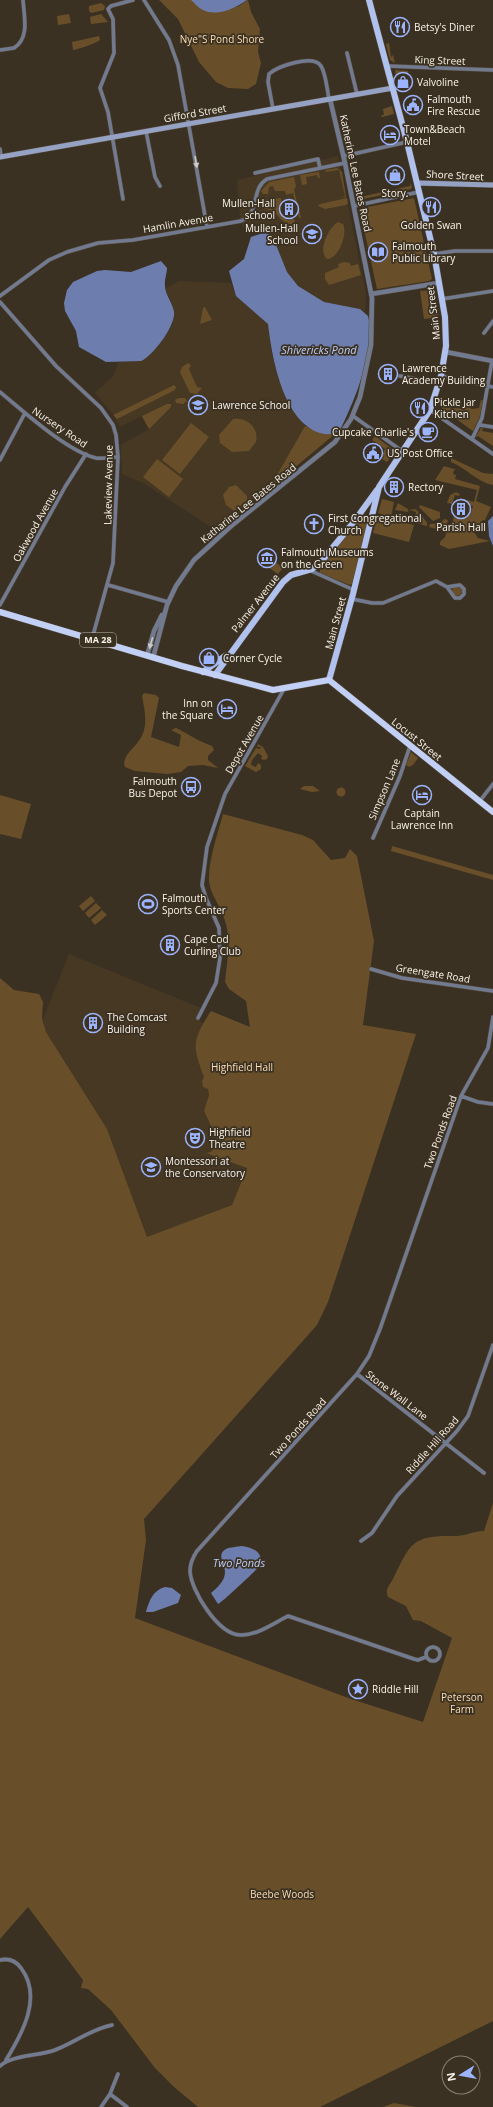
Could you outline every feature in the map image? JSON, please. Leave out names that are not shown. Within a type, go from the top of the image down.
[{"type":"highway","name":"MA 28","points":[[0,612],[195,670],[273,690],[329,680]]},
{"type":"highway","name":"Locust Street","points":[[329,680],[493,812]]},
{"type":"main road","name":"Main Street","points":[[329,680],[352,598],[379,487],[430,410],[441,376],[446,352],[446,328],[434,254],[407,142],[369,0]]},
{"type":"main road","name":"Gifford Street","points":[[1,157],[393,88]]},
{"type":"main road","name":"Shore Street","points":[[417,183],[493,185]]},
{"type":"main road","name":"Palmer Avenue","points":[[215,675],[231,651],[283,582],[291,575],[309,570],[320,563],[379,487]]},
{"type":"main road","points":[[358,516],[374,507]]},
{"type":"main road","name":"Palmer Avenue","points":[[203,672],[231,651]]},
{"type":"street","points":[[0,50],[14,48],[23,38],[25,31],[23,0]]},
{"type":"street","points":[[123,200],[108,112],[100,88],[114,52],[112,18],[108,8],[132,0]]},
{"type":"street","points":[[144,0],[165,33],[176,57],[207,228]]},
{"type":"street","points":[[347,53],[357,94]]},
{"type":"street","points":[[273,109],[268,82],[269,74],[278,67],[310,60],[317,62],[322,67],[330,99]]},
{"type":"street","name":"King Street","points":[[387,66],[493,70]]},
{"type":"street","name":"Katherine Lee Bates Road","points":[[330,99],[344,156],[372,294],[373,318],[369,362],[362,392],[353,416]]},
{"type":"street","points":[[146,131],[154,173],[160,186]]},
{"type":"street","points":[[344,156],[407,142]]},
{"type":"street","points":[[0,149],[1,157]]},
{"type":"street","points":[[255,173],[318,159],[320,168]]},
{"type":"street","name":"Hamlin Avenue","points":[[0,296],[49,260],[67,252],[98,243],[133,240],[241,221],[247,218],[254,209],[258,187],[267,179],[345,163]]},
{"type":"street","points":[[354,206],[419,192]]},
{"type":"street","points":[[434,254],[455,251],[493,251]]},
{"type":"street","points":[[372,294],[439,283]]},
{"type":"street","points":[[442,299],[493,291]]},
{"type":"street","name":"Lakeview Avenue","points":[[0,302],[48,358],[106,414],[115,430],[118,457],[114,548],[108,585],[92,639]]},
{"type":"street","points":[[484,333],[493,321]]},
{"type":"street","points":[[446,352],[493,361],[480,425],[472,439]]},
{"type":"street","points":[[400,376],[439,383]]},
{"type":"street","points":[[441,376],[493,387]]},
{"type":"street","name":"Nursery Road","points":[[0,392],[53,435],[86,454],[100,458],[118,457]]},
{"type":"street","points":[[430,410],[493,454]]},
{"type":"street","points":[[0,460],[25,413]]},
{"type":"street","points":[[353,416],[402,451]]},
{"type":"street","name":"Katharine Lee Bates Road","points":[[150,657],[167,603],[191,565],[212,541],[332,445],[353,416]]},
{"type":"street","points":[[480,425],[493,427]]},
{"type":"street","name":"Oakwood Avenue","points":[[0,605],[65,487],[86,454]]},
{"type":"street","points":[[309,570],[354,590]]},
{"type":"street","points":[[352,598],[372,603],[383,603],[435,582],[447,587],[455,598],[460,598],[464,594],[464,589],[460,585],[447,587]]},
{"type":"street","points":[[108,585],[167,603]]},
{"type":"street","name":"Depot Avenue","points":[[198,1018],[216,983],[220,958],[219,928],[206,898],[202,880],[207,848],[219,808],[226,791],[284,689]]},
{"type":"street","name":"Simpson Lane","points":[[373,838],[400,776],[410,746]]},
{"type":"street","points":[[479,802],[493,784]]},
{"type":"street","name":"Greengate Road","points":[[371,969],[402,978],[493,991]]},
{"type":"street","name":"Two Ponds Road","points":[[426,1657],[418,1660],[414,1659],[288,1616],[252,1634],[240,1635],[231,1633],[221,1627],[213,1618],[199,1596],[191,1579],[191,1565],[197,1551],[357,1374],[369,1356],[380,1330],[461,1096],[469,1079],[482,1062],[488,1048],[493,1017]]},
{"type":"street","points":[[461,1096],[478,1102],[493,1104]]},
{"type":"street","name":"Riddle Hill Road","points":[[361,1541],[372,1533],[398,1496],[445,1442],[457,1431],[468,1416],[493,1345]]},
{"type":"street","name":"Stone Wall Lane","points":[[357,1374],[484,1473]]},
{"type":"street","name":"Two Ponds Road","points":[[432,1647],[437,1647],[440,1651],[436,1660],[431,1661],[426,1657],[426,1651],[432,1647]]},
{"type":"street","points":[[0,1960],[13,1960],[19,1965],[25,1974],[30,1990],[30,2005],[25,2024],[6,2060],[0,2066]]},
{"type":"street","points":[[6,2060],[55,2050],[94,2030],[112,2026]]},
{"type":"street","points":[[101,2107],[110,2094],[118,2074]]},
{"type":"street","points":[[110,2094],[127,2107]]},
{"type":"shaded area","name":"Mullen-Hall School","points":[[338,156],[366,294],[365,312],[360,309],[324,302],[311,296],[298,286],[287,272],[272,236],[264,231],[243,227],[240,219],[237,180]]},
{"type":"shaded area","name":"Lawrence School","points":[[179,281],[231,283],[236,296],[264,318],[268,324],[271,350],[278,378],[288,400],[305,426],[269,489],[217,531],[145,484],[122,474],[121,445],[149,429],[141,416],[120,427],[113,414],[95,393],[113,376],[120,360],[128,361],[148,356],[162,341],[172,325],[174,316],[173,306],[165,289]]},
{"type":"shaded area","points":[[69,954],[201,1008],[196,1017],[203,1023],[197,1036],[197,1059],[208,1086],[209,1095],[204,1111],[213,1130],[216,1145],[211,1152],[208,1153],[247,1168],[232,1205],[147,1237],[107,1129],[41,1024]]},
{"type":"green space","name":"Nye\"S Pond Shore","points":[[159,0],[199,0],[228,9],[239,6],[248,0],[251,12],[260,29],[258,52],[261,63],[256,84],[248,89],[228,88],[216,82],[199,62],[178,19]]},
{"type":"green space","points":[[101,3],[105,6],[104,10],[91,13],[89,11],[89,6]]},
{"type":"green space","points":[[69,14],[71,23],[58,25],[57,16]]},
{"type":"green space","points":[[101,14],[108,22],[91,24],[90,17]]},
{"type":"green space","points":[[99,36],[100,40],[73,50],[72,42]]},
{"type":"green space","points":[[389,43],[391,57],[393,55],[395,63],[390,60],[386,44]]},
{"type":"green space","points":[[395,70],[408,71],[409,77],[406,77],[405,74],[399,76],[400,81],[396,81]]},
{"type":"green space","points":[[392,106],[394,114],[382,117],[381,115],[384,115],[383,109]]},
{"type":"green space","points":[[346,129],[349,133],[353,152],[348,150],[344,130]]},
{"type":"green space","points":[[337,168],[342,172],[346,197],[341,198],[345,196],[339,170],[325,172],[326,170]]},
{"type":"green space","points":[[319,172],[320,178],[318,178],[317,175],[306,177],[307,184],[302,185],[300,175]]},
{"type":"green space","points":[[294,177],[296,186],[294,190],[301,218],[299,218],[293,193],[286,195],[285,191],[275,191],[273,186],[269,187],[268,194],[263,194],[261,191],[269,182]]},
{"type":"green space","points":[[411,183],[411,189],[363,199],[359,198],[357,194],[360,197],[410,186]]},
{"type":"green space","points":[[281,198],[283,215],[285,215],[287,220],[294,219],[296,224],[288,224],[274,212],[258,207],[261,200]]},
{"type":"green space","points":[[347,198],[348,203],[346,205],[325,209],[318,206],[320,204]]},
{"type":"green space","points":[[414,198],[432,279],[429,281],[377,289],[360,211],[362,208]]},
{"type":"green space","points":[[338,222],[343,224],[343,239],[339,250],[335,255],[327,259],[323,251],[325,239],[331,229]]},
{"type":"green space","points":[[309,227],[321,229],[313,244],[313,243]]},
{"type":"green space","points":[[344,262],[350,263],[351,266],[358,264],[361,275],[329,285],[325,279],[325,273],[339,267],[338,264]]},
{"type":"green space","points":[[433,290],[439,317],[424,319],[420,291]]},
{"type":"green space","points":[[205,307],[212,320],[200,324],[203,308]]},
{"type":"green space","points":[[188,363],[191,365],[189,369],[197,387],[202,388],[197,394],[190,393],[180,372],[182,367]]},
{"type":"green space","points":[[174,385],[176,387],[175,390],[117,419],[113,415]]},
{"type":"green space","points":[[185,398],[187,401],[183,404],[176,403],[175,400]]},
{"type":"green space","points":[[468,399],[470,399],[469,404],[472,404],[471,409],[479,408],[481,400],[483,400],[480,416],[473,431],[441,408],[466,409]]},
{"type":"green space","points":[[167,404],[171,404],[171,407],[149,429],[142,416]]},
{"type":"green space","points":[[233,419],[247,421],[256,432],[256,442],[249,451],[232,452],[220,443],[219,435]]},
{"type":"green space","points":[[191,423],[209,437],[180,474],[162,460]]},
{"type":"green space","points":[[305,426],[325,434],[335,434],[269,489]]},
{"type":"green space","points":[[481,428],[483,428],[482,431],[493,433],[493,446],[478,436],[475,438]]},
{"type":"green space","points":[[375,436],[395,451],[387,462],[382,459],[384,457],[382,455],[385,449],[372,440]]},
{"type":"green space","points":[[451,458],[483,473],[493,474],[493,485],[482,481],[451,462]]},
{"type":"green space","points":[[157,459],[183,479],[169,497],[143,477]]},
{"type":"green space","points":[[444,466],[457,470],[454,470],[453,474],[456,475],[455,479],[480,486],[476,501],[491,507],[485,520],[481,521],[481,524],[476,527],[474,532],[478,538],[490,541],[449,549],[440,545],[440,542],[445,537],[448,528],[461,532],[462,526],[452,524],[454,517],[461,512],[470,515],[473,506],[462,503],[460,498],[474,502],[477,490],[435,480]]},
{"type":"green space","points":[[236,485],[247,496],[247,500],[234,511],[226,505],[223,495],[229,487]]},
{"type":"green space","points":[[456,492],[460,494],[459,496],[455,495],[452,504],[447,503],[450,495]]},
{"type":"green space","points":[[382,499],[394,502],[391,517],[378,513]]},
{"type":"green space","points":[[398,503],[408,509],[408,512],[395,510]]},
{"type":"green space","points":[[420,505],[440,512],[440,518],[433,521],[419,507]]},
{"type":"green space","points":[[415,509],[419,512],[415,523],[396,518],[398,515],[412,521],[415,519],[416,512],[410,510],[409,512],[409,510]]},
{"type":"green space","points":[[420,513],[427,523],[427,526],[416,523]]},
{"type":"green space","points":[[365,514],[368,522],[352,584],[350,585],[320,573],[320,569],[360,517]]},
{"type":"green space","points":[[378,515],[414,525],[409,542],[373,533]]},
{"type":"green space","points":[[444,519],[448,520],[445,531],[429,527],[430,524],[441,523]]},
{"type":"green space","points":[[273,560],[283,568],[278,574],[268,567]]},
{"type":"green space","points":[[455,586],[459,586],[461,587],[461,595],[455,596],[452,593],[452,589]]},
{"type":"green space","points":[[144,693],[156,695],[159,698],[151,737],[179,747],[181,735],[171,730],[176,728],[212,746],[214,750],[208,756],[208,760],[218,768],[203,765],[188,766],[181,772],[167,774],[135,771],[125,767],[124,763],[126,757],[138,742],[144,731],[145,720],[142,696]]},
{"type":"green space","points":[[258,744],[263,747],[268,756],[267,759],[264,760],[261,759],[262,756],[258,753],[252,760],[251,765],[256,767],[258,763],[261,765],[261,769],[256,772],[245,766],[256,748],[260,749],[261,747],[257,747]]},
{"type":"green space","points":[[411,752],[418,758],[413,765],[409,767],[406,765]]},
{"type":"green space","points":[[304,786],[313,786],[320,791],[312,792],[300,789]]},
{"type":"green space","points":[[339,788],[343,788],[345,792],[343,796],[339,796],[337,794],[337,790]]},
{"type":"green space","points":[[0,795],[31,804],[21,839],[0,834]]},
{"type":"green space","name":"Beebe Woods","points":[[223,814],[302,835],[313,840],[331,860],[345,858],[350,849],[357,856],[374,941],[363,1025],[416,1034],[328,1302],[317,1325],[144,1519],[146,1540],[135,1618],[351,1699],[423,1722],[452,1638],[421,1621],[413,1620],[406,1606],[388,1597],[387,1589],[405,1555],[416,1543],[422,1539],[431,1537],[459,1536],[484,1531],[493,1503],[493,2021],[320,2107],[198,2107],[174,2087],[155,2068],[111,2010],[88,1989],[81,1988],[83,1980],[28,1907],[0,1939],[0,978],[14,990],[39,994],[43,1002],[42,1019],[46,1032],[107,1129],[147,1237],[232,1205],[247,1168],[206,1153],[211,1152],[216,1145],[213,1130],[204,1111],[209,1095],[208,1089],[203,1087],[202,1081],[204,1077],[197,1058],[196,1050],[197,1036],[211,1011],[250,1027],[246,1001],[229,989],[225,982],[228,933],[224,918],[211,890],[209,881],[212,856]]},
{"type":"green space","points":[[392,846],[493,875],[493,880],[391,851]]},
{"type":"green space","points":[[91,896],[95,901],[83,911],[79,906]]},
{"type":"green space","points":[[96,903],[101,908],[89,918],[85,913]]},
{"type":"green space","points":[[102,910],[107,915],[95,925],[91,920]]},
{"type":"green space","points":[[394,2103],[416,2107],[383,2107]]},
{"type":"water","points":[[191,0],[247,0],[232,9],[214,13],[201,9]]},
{"type":"water","name":"Shivericks Pond","points":[[263,233],[272,235],[287,272],[298,286],[324,302],[360,309],[368,316],[370,328],[369,343],[363,374],[346,419],[340,430],[333,434],[320,433],[307,426],[297,416],[288,402],[276,370],[268,324],[236,296],[229,271],[244,259],[251,237]]},
{"type":"water","points":[[161,261],[167,268],[165,289],[174,312],[174,318],[163,340],[152,353],[141,361],[106,362],[79,347],[76,331],[65,311],[64,303],[67,290],[73,282],[97,271],[105,270],[131,272]]},
{"type":"water","points":[[493,516],[493,546],[489,536],[488,521]]},
{"type":"water","name":"Two Ponds","points":[[242,1546],[256,1551],[260,1556],[261,1564],[240,1586],[218,1604],[211,1593],[220,1584],[225,1575],[225,1569],[221,1557],[223,1551],[228,1548]]},
{"type":"water","points":[[161,1588],[172,1588],[181,1595],[178,1603],[153,1612],[146,1612],[150,1600],[155,1593]]},
{"type":"place","name":"Betsy's Diner","points":[[400,27]]},
{"type":"place","name":"Valvoline","points":[[403,82]]},
{"type":"place","name":"Falmouth Fire Rescue","points":[[413,105]]},
{"type":"place","name":"Town&Beach Motel","points":[[390,135]]},
{"type":"place","name":"Story.","points":[[395,175]]},
{"type":"place","name":"Golden Swan","points":[[431,207]]},
{"type":"place","name":"Mullen-Hall school","points":[[289,209]]},
{"type":"place","name":"Mullen-Hall School","points":[[312,234]]},
{"type":"place","name":"Falmouth Public Library","points":[[378,252]]},
{"type":"place","name":"Lawrence Academy Building","points":[[388,374]]},
{"type":"place","name":"Lawrence School","points":[[198,405]]},
{"type":"place","name":"Pickle Jar Kitchen","points":[[420,408]]},
{"type":"place","name":"Cupcake Charlie's","points":[[428,432]]},
{"type":"place","name":"US Post Office","points":[[373,453]]},
{"type":"place","name":"Rectory","points":[[394,487]]},
{"type":"place","name":"Parish Hall","points":[[461,509]]},
{"type":"place","name":"First Congregational Church","points":[[314,524]]},
{"type":"place","name":"Falmouth Museums on the Green","points":[[267,558]]},
{"type":"place","name":"Corner Cycle","points":[[209,658]]},
{"type":"place","name":"Inn on the Square","points":[[227,709]]},
{"type":"place","name":"Falmouth Bus Depot","points":[[191,787]]},
{"type":"place","name":"Captain Lawrence Inn","points":[[422,795]]},
{"type":"place","name":"Falmouth Sports Center","points":[[148,904]]},
{"type":"place","name":"Cape Cod Curling Club","points":[[170,945]]},
{"type":"place","name":"The Comcast Building","points":[[93,1023]]},
{"type":"place","name":"Highfield Theatre","points":[[195,1138]]},
{"type":"place","name":"Montessori at the Conservatory","points":[[151,1167]]},
{"type":"place","name":"Riddle Hill","points":[[358,1689]]},
{"type":"park label","name":"Highfield Hall","points":[[242,1067]]},
{"type":"park label","name":"Peterson Farm","points":[[462,1702]]}]
